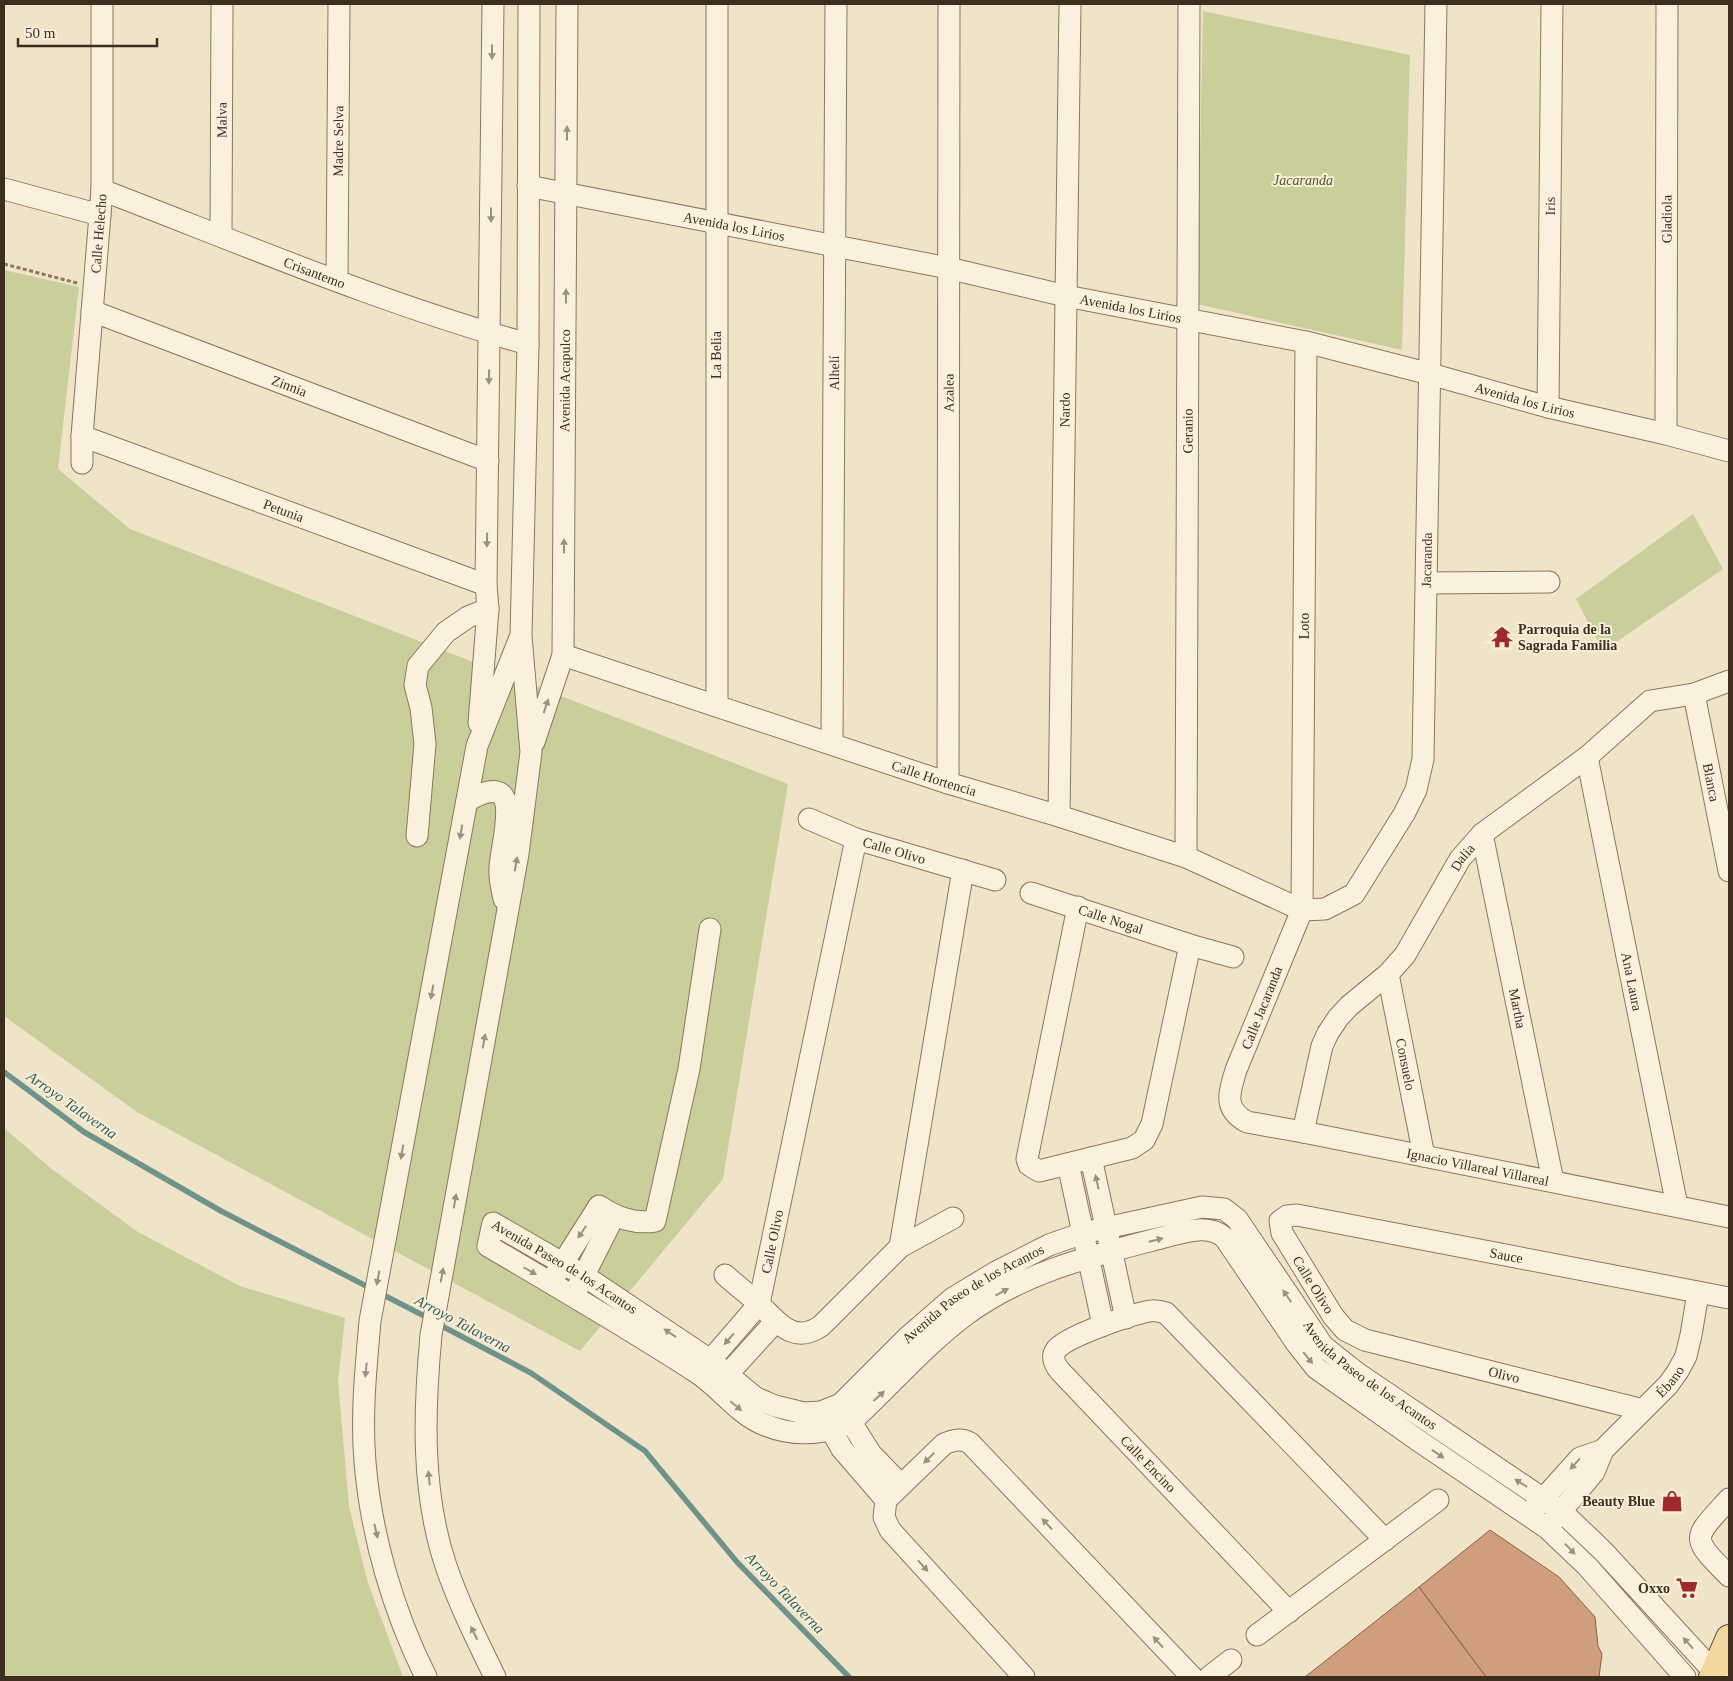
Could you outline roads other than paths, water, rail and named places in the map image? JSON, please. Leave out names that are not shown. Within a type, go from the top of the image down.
[{"type":"main road","points":[[1716,1676],[1729,1638]]},
{"type":"street","name":"Calle Helecho","points":[[82,463],[82,436],[102,190],[102,4]]},
{"type":"street","name":"Malva","points":[[221,235],[222,4]]},
{"type":"street","name":"Madre Selva","points":[[337,279],[339,4]]},
{"type":"street","points":[[426,1677],[410,1646],[375,1529],[365,1461],[364,1391],[370,1321],[477,746],[488,609],[486,584],[493,4]]},
{"type":"street","points":[[495,1677],[463,1612],[445,1564],[433,1514],[427,1455],[426,1393],[431,1335],[518,854],[531,752],[521,636],[528,344],[529,4]]},
{"type":"street","name":"Avenida Acapulco","points":[[531,752],[563,655],[567,4]]},
{"type":"street","name":"La Belia","points":[[717,4],[717,705]]},
{"type":"street","name":"Alhelí","points":[[832,743],[836,4]]},
{"type":"street","name":"Azalea","points":[[948,783],[949,4]]},
{"type":"street","name":"Nardo","points":[[1059,816],[1070,4]]},
{"type":"street","name":"Geranio","points":[[1186,857],[1189,4]]},
{"type":"street","name":"Jacaranda","points":[[1302,910],[1325,909],[1354,894],[1404,814],[1416,790],[1423,759],[1436,4]]},
{"type":"street","name":"Iris","points":[[1548,407],[1552,4]]},
{"type":"street","name":"Gladiola","points":[[1666,434],[1667,4]]},
{"type":"street","name":"Avenida los Lirios","points":[[528,186],[948,268],[1066,296],[1306,342],[1548,407],[1666,434],[1729,451]]},
{"type":"street","points":[[4,189],[100,215]]},
{"type":"street","name":"Crisantemo","points":[[102,190],[337,279],[490,334],[528,344]]},
{"type":"street","name":"Zinnia","points":[[92,311],[488,461]]},
{"type":"street","name":"Loto","points":[[1302,910],[1306,342]]},
{"type":"street","name":"Petunia","points":[[82,436],[486,584]]},
{"type":"street","points":[[1427,582],[1549,582]]},
{"type":"street","points":[[417,836],[425,744],[421,708],[415,685],[418,666],[446,632],[468,617],[488,609]]},
{"type":"street","points":[[477,746],[521,636]]},
{"type":"street","name":"Calle Hortencia","points":[[563,655],[948,783],[1186,857],[1302,910]]},
{"type":"street","name":"Dalia","points":[[1303,1132],[1322,1046],[1328,1033],[1349,1006],[1388,974],[1405,955],[1460,859],[1482,834],[1587,757],[1650,701],[1694,694],[1729,681]]},
{"type":"street","name":"Blanca","points":[[1694,694],[1729,871]]},
{"type":"street","name":"Ana Laura","points":[[1587,757],[1677,1206]]},
{"type":"street","points":[[467,801],[487,792],[496,792],[505,800],[509,814],[499,869],[501,886],[508,911]]},
{"type":"street","points":[[809,819],[856,839]]},
{"type":"street","name":"Martha","points":[[1482,834],[1553,1181]]},
{"type":"street","name":"Calle Olivo","points":[[705,1367],[759,1304],[856,839],[995,880]]},
{"type":"street","points":[[900,1247],[963,870]]},
{"type":"street","points":[[1031,893],[1078,907]]},
{"type":"street","name":"Calle Nogal","points":[[1078,907],[1190,945],[1152,1124],[1144,1140],[1132,1148],[1039,1171],[1029,1166],[1028,1159],[1078,907]]},
{"type":"street","name":"Calle Jacaranda","points":[[1231,1108],[1229,1095],[1236,1070],[1302,910]]},
{"type":"street","points":[[552,1283],[561,1263],[599,1206],[614,1216],[633,1221],[655,1221],[689,1069],[710,929]]},
{"type":"street","points":[[1190,945],[1233,957]]},
{"type":"street","name":"Consuelo","points":[[1388,974],[1424,1156]]},
{"type":"street","name":"Ignacio Villareal Villareal","points":[[1231,1108],[1239,1118],[1247,1122],[1553,1181],[1729,1218]]},
{"type":"street","points":[[1091,1158],[1126,1318]]},
{"type":"street","points":[[1068,1164],[1103,1325]]},
{"type":"street","name":"Avenida Paseo de los Acantos","points":[[840,1419],[908,1337],[953,1298],[1022,1258],[1083,1233],[1106,1227],[1202,1207],[1218,1207],[1230,1212],[1244,1229],[1323,1346],[1462,1445],[1562,1511],[1635,1584],[1716,1676]]},
{"type":"street","name":"Sauce","points":[[1283,1218],[1297,1215],[1729,1298]]},
{"type":"street","points":[[575,1296],[583,1275],[614,1216]]},
{"type":"street","points":[[725,1275],[776,1321],[792,1332],[805,1334],[813,1332],[821,1326],[900,1247],[953,1218]]},
{"type":"street","name":"Calle Olivo","points":[[1283,1218],[1279,1225],[1282,1233],[1323,1303],[1345,1330],[1365,1340]]},
{"type":"street","name":"Avenida Paseo de los Acantos","points":[[705,1367],[488,1246],[493,1223],[583,1275],[705,1367],[721,1382],[750,1418],[782,1431],[803,1434],[840,1419],[982,1304],[1028,1279],[1088,1257],[1199,1230],[1213,1230],[1220,1233],[1236,1252],[1297,1344],[1316,1368],[1547,1528],[1565,1544],[1618,1600],[1685,1677]]},
{"type":"street","name":"Ébano","points":[[1547,1528],[1594,1472],[1603,1450],[1668,1385],[1686,1356],[1698,1293]]},
{"type":"street","name":"Calle Encino","points":[[1290,1612],[1060,1371],[1054,1358],[1055,1350],[1062,1344],[1103,1325],[1150,1311],[1166,1313],[1385,1540]]},
{"type":"street","points":[[721,1382],[776,1321]]},
{"type":"street","name":"Olivo","points":[[1365,1340],[1643,1410]]},
{"type":"street","name":"Avenida Paseo de los Acantos","points":[[721,1382],[775,1406],[804,1413],[821,1412],[840,1419]]},
{"type":"street","points":[[840,1419],[871,1454],[894,1492]]},
{"type":"street","points":[[1024,1677],[890,1530],[884,1517],[894,1492],[944,1444],[959,1440],[970,1443],[1192,1677]]},
{"type":"street","name":"Ébano","points":[[1529,1515],[1580,1458],[1603,1450]]},
{"type":"street","points":[[1729,1499],[1701,1530],[1700,1542],[1703,1550],[1729,1576]]},
{"type":"street","points":[[1257,1635],[1438,1500]]},
{"type":"street","points":[[1618,1600],[1635,1584]]},
{"type":"street","points":[[1209,1677],[1230,1660]]},
{"type":"waterway","name":"Arroyo Talaverna","points":[[4,1072],[84,1132],[221,1211],[430,1319]]},
{"type":"waterway","name":"Arroyo Talaverna","points":[[438,1324],[531,1373],[645,1451],[737,1562],[849,1677]]},
{"type":"place","name":"Parroquia de la Sagrada Familia","points":[[1502,637]]},
{"type":"place","name":"Beauty Blue","points":[[1672,1501]]},
{"type":"place","name":"Oxxo","points":[[1687,1588]]}]
